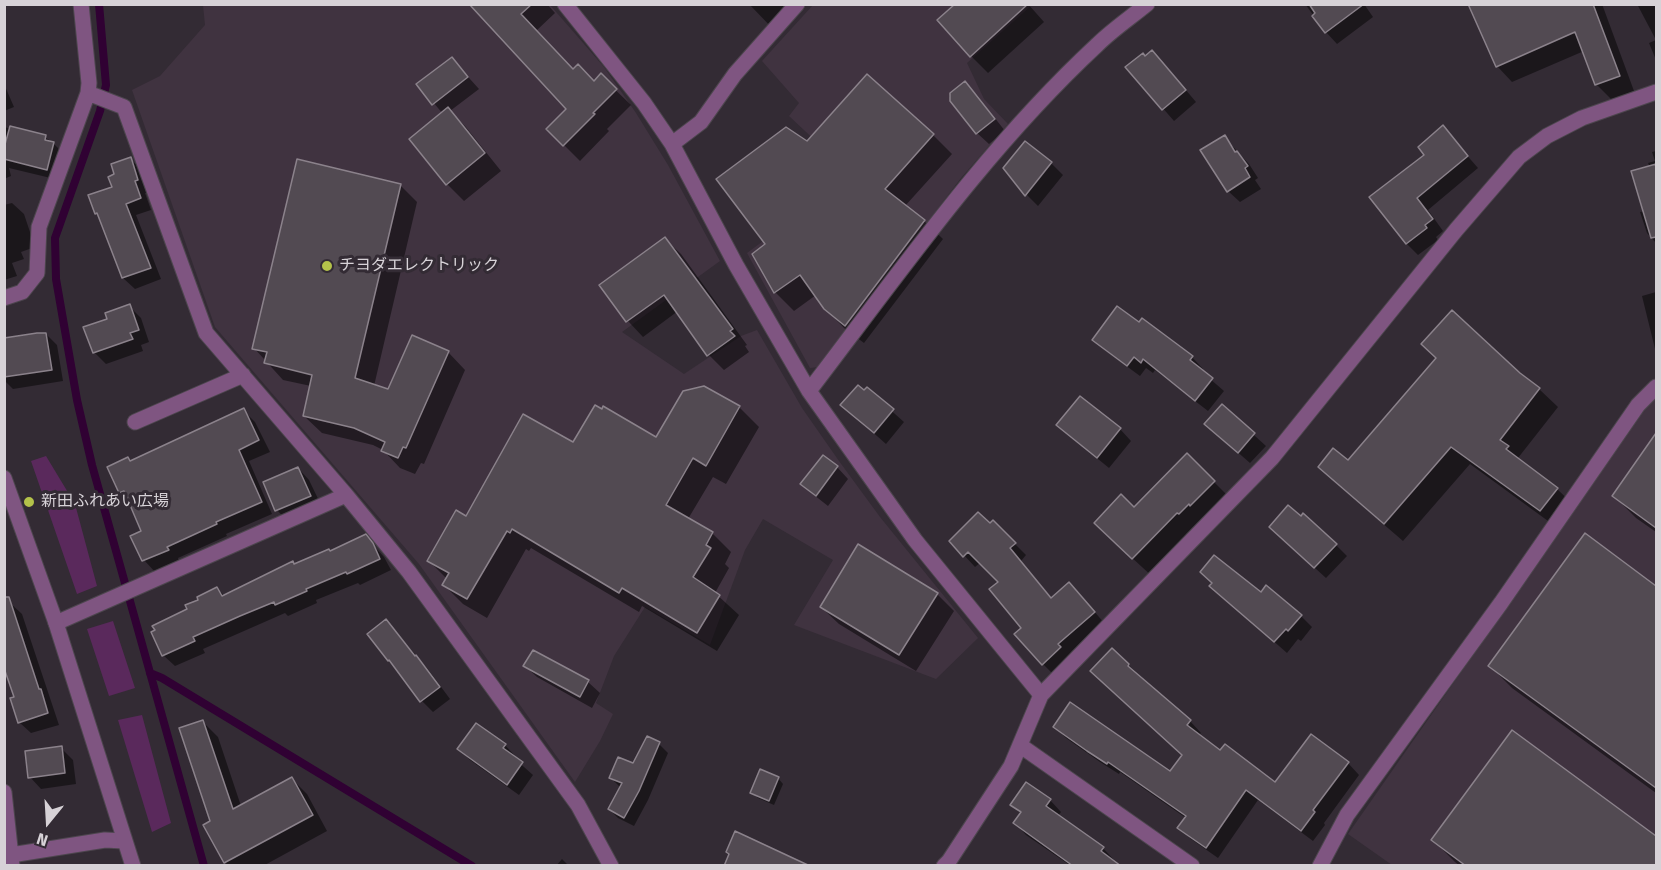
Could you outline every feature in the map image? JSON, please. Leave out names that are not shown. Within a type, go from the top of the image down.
[{"type":"street","points":[[4,298],[22,292],[37,273],[39,227],[92,94],[81,4]]},
{"type":"street","points":[[565,4],[644,103],[672,144],[736,265],[809,391],[915,540],[1041,695]]},
{"type":"street","points":[[672,144],[701,122],[735,74],[797,4]]},
{"type":"street","points":[[809,391],[963,190],[1034,109],[1098,44],[1147,4]]},
{"type":"street","points":[[944,866],[1011,766],[1041,695],[1272,458],[1519,157],[1547,136],[1582,118],[1656,92]]},
{"type":"street","points":[[92,94],[124,107],[206,333],[346,495],[409,572],[578,805],[611,866]]},
{"type":"street","points":[[135,422],[243,375]]},
{"type":"street","points":[[1320,866],[1354,806],[1501,603],[1638,405],[1656,387]]},
{"type":"street","points":[[4,478],[56,623],[133,866]]},
{"type":"street","points":[[56,623],[346,495]]},
{"type":"street","points":[[1021,746],[1192,866]]},
{"type":"street","points":[[4,792],[12,860],[105,840],[124,841]]},
{"type":"shaded area","points":[[203,5],[550,5],[604,67],[636,113],[668,165],[720,261],[622,332],[684,374],[741,336],[757,330],[802,408],[839,461],[880,517],[978,638],[936,679],[794,625],[833,560],[763,519],[745,550],[710,645],[645,607],[614,656],[596,703],[613,714],[600,741],[575,782],[419,564],[215,327],[132,90],[160,76],[205,25]]},
{"type":"shaded area","points":[[813,5],[1032,5],[967,63],[984,99],[1008,124],[961,178],[818,367],[810,368],[747,253],[852,175],[789,116],[799,103],[762,61]]},
{"type":"shaded area","points":[[1656,397],[1656,865],[1392,865],[1348,834],[1649,403]]},
{"type":"shaded area","points":[[46,456],[75,504],[97,586],[77,594],[31,461]]},
{"type":"shaded area","points":[[113,621],[135,688],[109,696],[87,629]]},
{"type":"shaded area","points":[[142,715],[171,823],[152,832],[118,720]]},
{"type":"building","points":[[469,4],[532,4],[521,14],[573,69],[578,64],[594,81],[601,73],[617,89],[563,146],[546,129],[566,109]]},
{"type":"building","points":[[955,4],[1028,4],[970,57],[937,20]]},
{"type":"building","points":[[1309,4],[1364,4],[1325,33],[1312,16],[1315,13]]},
{"type":"building","points":[[1468,4],[1593,4],[1620,76],[1595,85],[1575,32],[1496,67]]},
{"type":"building","points":[[1152,50],[1186,90],[1162,110],[1125,67],[1143,53],[1145,56]]},
{"type":"building","points":[[452,57],[468,77],[432,105],[416,84]]},
{"type":"building","points":[[867,74],[934,134],[885,189],[925,220],[845,326],[824,309],[800,275],[774,293],[752,254],[765,244],[716,179],[786,127],[807,141]]},
{"type":"building","points":[[965,81],[995,119],[976,134],[950,101],[950,93]]},
{"type":"building","points":[[448,107],[485,153],[446,185],[409,139]]},
{"type":"building","points":[[1443,125],[1468,156],[1417,198],[1433,219],[1425,225],[1427,228],[1406,244],[1369,197],[1424,155],[1418,147]]},
{"type":"building","points":[[10,126],[46,135],[45,140],[54,142],[47,170],[4,159],[4,148]]},
{"type":"building","points":[[1225,135],[1235,152],[1237,151],[1248,166],[1245,168],[1250,177],[1227,192],[1200,150]]},
{"type":"building","points":[[1025,141],[1052,162],[1025,196],[1003,168]]},
{"type":"building","points":[[131,157],[138,180],[135,181],[141,198],[126,204],[151,268],[122,278],[88,195],[112,187],[108,177],[114,174],[111,164]]},
{"type":"building","name":"チヨダエレクトリック","points":[[297,159],[401,184],[355,378],[388,389],[412,335],[449,351],[406,448],[403,447],[398,458],[381,451],[385,442],[354,428],[303,416],[312,375],[264,363],[267,352],[252,349]]},
{"type":"building","points":[[1656,164],[1656,237],[1651,238],[1631,171]]},
{"type":"building","points":[[665,237],[733,329],[730,331],[735,336],[707,356],[664,295],[626,322],[599,285]]},
{"type":"building","points":[[130,304],[139,330],[130,333],[133,339],[93,353],[83,327],[107,319],[105,313]]},
{"type":"building","points":[[1117,306],[1139,322],[1142,318],[1193,356],[1190,360],[1213,378],[1195,401],[1143,359],[1141,363],[1134,357],[1127,366],[1092,340]]},
{"type":"building","points":[[1452,310],[1520,373],[1540,388],[1500,440],[1509,446],[1506,449],[1558,488],[1540,511],[1451,447],[1384,524],[1318,467],[1333,448],[1348,460],[1436,358],[1421,344]]},
{"type":"building","points":[[46,333],[52,370],[4,377],[4,338]]},
{"type":"building","points":[[858,385],[864,390],[867,387],[894,409],[874,433],[840,405]]},
{"type":"building","points":[[704,386],[740,406],[706,466],[693,458],[666,505],[713,532],[706,545],[711,548],[693,577],[720,595],[697,633],[622,588],[619,593],[512,529],[510,533],[507,531],[467,599],[442,585],[449,573],[427,561],[456,510],[466,516],[523,414],[573,442],[595,405],[602,409],[603,406],[656,437],[683,391]]},
{"type":"building","points":[[1080,396],[1121,428],[1097,458],[1056,425]]},
{"type":"building","points":[[1222,404],[1255,433],[1238,453],[1204,424]]},
{"type":"building","points":[[244,408],[259,440],[239,450],[262,502],[216,522],[217,524],[167,547],[169,550],[142,561],[130,536],[141,531],[124,491],[119,493],[107,467],[128,457],[130,461]]},
{"type":"building","points":[[1656,433],[1656,528],[1612,496]]},
{"type":"building","points":[[1187,453],[1215,481],[1190,506],[1189,504],[1179,514],[1177,513],[1132,559],[1094,523],[1121,494],[1134,507]]},
{"type":"building","points":[[823,455],[838,466],[816,496],[800,484]]},
{"type":"building","points":[[298,467],[311,496],[275,511],[263,482]]},
{"type":"building","points":[[1288,505],[1301,516],[1303,513],[1337,544],[1314,568],[1269,527]]},
{"type":"building","points":[[978,512],[990,523],[993,520],[1016,543],[1010,548],[1051,598],[1069,582],[1095,612],[1058,644],[1061,647],[1042,665],[1014,634],[1021,628],[989,589],[998,582],[968,552],[963,557],[949,541]]},
{"type":"building","points":[[1585,533],[1656,586],[1656,788],[1488,666]]},
{"type":"building","points":[[366,534],[380,559],[306,589],[307,591],[275,605],[274,602],[240,616],[193,637],[195,641],[162,656],[151,632],[155,630],[152,626],[187,609],[185,605],[198,600],[197,597],[217,587],[222,596],[293,561],[294,564],[329,549],[330,551]]},
{"type":"building","points":[[858,544],[938,593],[899,655],[820,607]]},
{"type":"building","points":[[1214,555],[1261,592],[1266,585],[1302,615],[1274,642],[1209,586],[1212,583],[1200,572]]},
{"type":"building","points":[[4,597],[9,597],[48,713],[18,723],[10,698],[14,697],[4,668]]},
{"type":"building","points":[[386,619],[440,687],[420,702],[367,634]]},
{"type":"building","points":[[1112,648],[1129,664],[1128,666],[1191,720],[1187,725],[1220,750],[1225,744],[1275,782],[1311,734],[1349,762],[1313,810],[1315,812],[1301,831],[1246,790],[1206,848],[1177,828],[1186,816],[1053,727],[1070,702],[1170,771],[1182,755],[1090,671]]},
{"type":"building","points":[[533,650],[589,680],[580,697],[523,666]]},
{"type":"building","points":[[203,720],[233,809],[292,777],[313,815],[224,863],[203,825],[210,821],[179,728]]},
{"type":"building","points":[[476,723],[506,744],[503,748],[523,762],[507,785],[457,749]]},
{"type":"building","points":[[1512,730],[1656,836],[1656,866],[1466,866],[1431,840]]},
{"type":"building","points":[[647,736],[660,742],[639,791],[624,818],[608,809],[622,783],[609,778],[618,757],[633,763]]},
{"type":"building","points":[[62,746],[65,773],[28,778],[25,751]]},
{"type":"building","points":[[760,769],[779,777],[769,801],[750,793]]},
{"type":"building","points":[[1026,782],[1051,799],[1046,806],[1104,847],[1101,851],[1121,866],[1073,866],[1013,823],[1021,812],[1010,805]]},
{"type":"building","points":[[735,831],[810,866],[724,866],[729,854],[726,852]]},
{"type":"waterway","points":[[99,4],[106,85],[100,111],[55,238],[56,279],[77,400],[92,465],[204,866]]},
{"type":"waterway","points":[[150,673],[162,678],[472,866]]},
{"type":"place","name":"チヨダエレクトリック","points":[[327,266]]},
{"type":"place","name":"新田ふれあい広場","points":[[29,502]]}]
